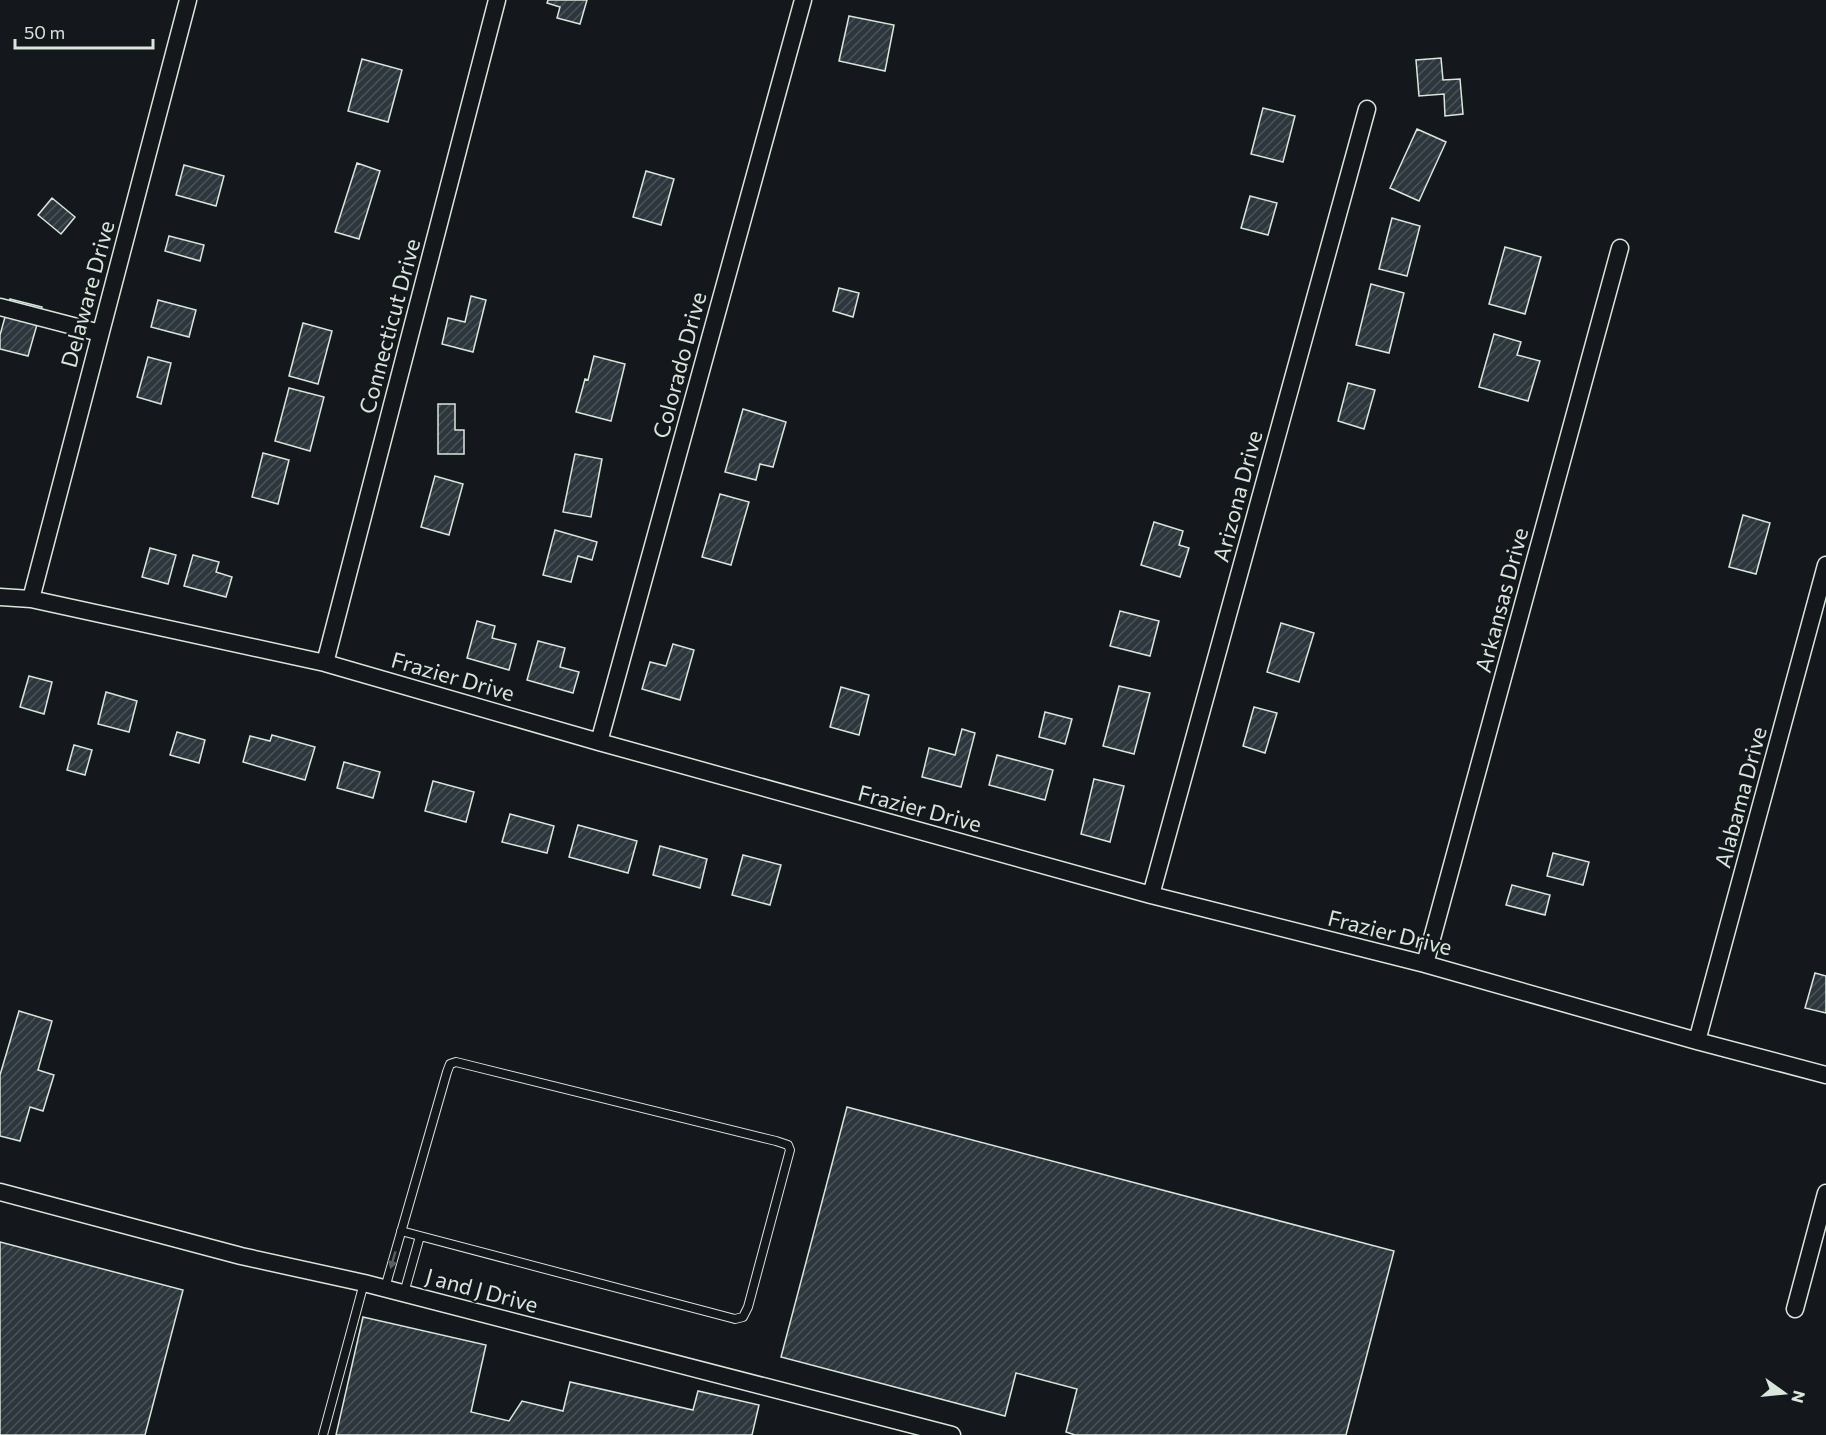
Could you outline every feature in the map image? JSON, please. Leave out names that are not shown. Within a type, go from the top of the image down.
[{"type":"street","name":"Delaware Drive","points":[[31,599],[188,0]]},
{"type":"street","name":"Connecticut Drive","points":[[325,663],[497,0]]},
{"type":"street","name":"Colorado Drive","points":[[599,742],[803,0]]},
{"type":"street","name":"Arizona Drive","points":[[1151,895],[1367,109]]},
{"type":"street","name":"Arkansas Drive","points":[[1425,964],[1620,248]]},
{"type":"street","points":[[0,307],[100,333]]},
{"type":"street","name":"Alabama Drive","points":[[1697,1041],[1826,565]]},
{"type":"street","name":"Frazier Drive","points":[[0,597],[31,599],[325,663],[599,742],[1151,895],[1425,964],[1826,1075]]},
{"type":"street","name":"J and J Drive","points":[[0,1192],[241,1256],[385,1288],[952,1435]]},
{"type":"street","points":[[1796,1309],[1826,1193]]},
{"type":"lane","points":[[385,1288],[401,1231],[447,1072],[450,1064],[456,1062],[776,1141],[788,1145],[790,1150],[748,1307],[743,1317],[735,1319],[401,1231]]},
{"type":"lane","points":[[404,1293],[420,1236]]},
{"type":"lane","points":[[323,1435],[364,1283]]},
{"type":"building","points":[[548,0],[587,0],[580,24],[557,18],[560,7],[547,3]]},
{"type":"building","points":[[849,16],[894,25],[885,71],[839,61]]},
{"type":"building","points":[[1441,58],[1443,80],[1460,79],[1463,114],[1445,116],[1444,94],[1419,96],[1416,60]]},
{"type":"building","points":[[362,59],[402,70],[388,122],[348,111]]},
{"type":"building","points":[[1263,108],[1295,116],[1283,162],[1251,154]]},
{"type":"building","points":[[1417,129],[1446,142],[1419,201],[1390,188]]},
{"type":"building","points":[[357,163],[380,171],[359,239],[335,232]]},
{"type":"building","points":[[184,165],[224,176],[216,206],[176,195]]},
{"type":"building","points":[[646,171],[674,179],[661,225],[633,217]]},
{"type":"building","points":[[1250,196],[1277,203],[1268,235],[1241,228]]},
{"type":"building","points":[[52,198],[75,217],[61,234],[38,215]]},
{"type":"building","points":[[1392,218],[1420,226],[1407,276],[1379,269]]},
{"type":"building","points":[[169,236],[204,245],[200,261],[165,251]]},
{"type":"building","points":[[1505,247],[1541,257],[1525,314],[1489,304]]},
{"type":"building","points":[[1371,284],[1404,293],[1389,353],[1356,345]]},
{"type":"building","points":[[839,288],[859,293],[853,317],[833,311]]},
{"type":"building","points":[[471,296],[486,300],[473,352],[442,344],[448,318],[465,322]]},
{"type":"building","points":[[10,299],[42,307],[28,356],[0,349],[0,335]]},
{"type":"building","points":[[158,300],[196,310],[189,337],[151,327]]},
{"type":"building","points":[[303,323],[332,331],[318,384],[289,376]]},
{"type":"building","points":[[1494,334],[1521,342],[1517,355],[1540,361],[1528,401],[1479,387]]},
{"type":"building","points":[[594,356],[625,364],[611,421],[576,412]]},
{"type":"building","points":[[148,357],[171,363],[161,404],[137,397]]},
{"type":"building","points":[[1348,383],[1375,390],[1364,429],[1338,421]]},
{"type":"building","points":[[289,388],[324,397],[310,451],[275,441]]},
{"type":"building","points":[[438,404],[455,404],[455,430],[464,430],[464,454],[438,454]]},
{"type":"building","points":[[743,409],[786,422],[773,467],[760,464],[756,480],[725,472]]},
{"type":"building","points":[[263,453],[289,460],[278,504],[252,497]]},
{"type":"building","points":[[575,454],[602,459],[591,517],[563,512]]},
{"type":"building","points":[[435,476],[463,484],[449,535],[421,527]]},
{"type":"building","points":[[720,494],[749,502],[731,565],[702,557]]},
{"type":"building","points":[[1743,515],[1770,523],[1756,574],[1729,567]]},
{"type":"building","points":[[1154,522],[1183,531],[1179,545],[1189,548],[1180,577],[1141,565]]},
{"type":"building","points":[[555,530],[597,542],[592,560],[578,556],[571,582],[543,575]]},
{"type":"building","points":[[150,548],[176,555],[168,584],[142,577]]},
{"type":"building","points":[[193,555],[219,562],[216,572],[232,577],[226,597],[184,586]]},
{"type":"building","points":[[1120,611],[1159,621],[1150,656],[1110,646]]},
{"type":"building","points":[[477,621],[495,626],[492,638],[516,644],[509,670],[467,658]]},
{"type":"building","points":[[1281,623],[1314,633],[1299,682],[1267,672]]},
{"type":"building","points":[[538,641],[565,648],[560,667],[579,672],[573,693],[527,680]]},
{"type":"building","points":[[673,644],[694,650],[680,700],[642,689],[650,662],[666,666]]},
{"type":"building","points":[[29,676],[52,682],[44,714],[20,707]]},
{"type":"building","points":[[1119,686],[1150,693],[1134,754],[1103,746]]},
{"type":"building","points":[[841,687],[869,695],[859,735],[830,727]]},
{"type":"building","points":[[106,692],[137,701],[129,732],[98,724]]},
{"type":"building","points":[[1254,707],[1277,713],[1265,753],[1243,746]]},
{"type":"building","points":[[1045,712],[1072,719],[1065,744],[1039,737]]},
{"type":"building","points":[[962,729],[975,733],[961,787],[922,777],[929,748],[955,755]]},
{"type":"building","points":[[177,732],[205,740],[199,763],[170,755]]},
{"type":"building","points":[[272,735],[315,747],[305,780],[243,762],[250,736],[270,741]]},
{"type":"building","points":[[74,745],[92,750],[85,775],[67,770]]},
{"type":"building","points":[[997,755],[1053,770],[1045,800],[989,785]]},
{"type":"building","points":[[344,762],[380,772],[373,798],[337,788]]},
{"type":"building","points":[[1094,779],[1124,786],[1110,842],[1081,834]]},
{"type":"building","points":[[433,781],[474,792],[466,822],[425,811]]},
{"type":"building","points":[[510,814],[554,826],[547,853],[502,842]]},
{"type":"building","points":[[578,825],[637,841],[628,873],[569,857]]},
{"type":"building","points":[[660,846],[707,859],[700,888],[653,875]]},
{"type":"building","points":[[1553,853],[1589,862],[1583,885],[1547,876]]},
{"type":"building","points":[[743,855],[781,865],[770,905],[732,895]]},
{"type":"building","points":[[1512,885],[1550,895],[1545,915],[1506,905]]},
{"type":"building","points":[[1815,973],[1826,976],[1826,1013],[1805,1008]]},
{"type":"building","points":[[19,1011],[52,1021],[38,1070],[54,1075],[43,1111],[30,1107],[20,1141],[0,1136],[0,1075]]},
{"type":"building","points":[[847,1107],[1394,1251],[1346,1435],[1075,1435],[1066,1432],[1077,1389],[1016,1373],[1005,1416],[781,1357]]},
{"type":"building","points":[[0,1242],[183,1290],[145,1435],[0,1435]]},
{"type":"building","points":[[363,1317],[486,1345],[471,1412],[509,1421],[522,1401],[563,1411],[570,1382],[693,1410],[698,1391],[759,1405],[752,1435],[336,1435]]}]
